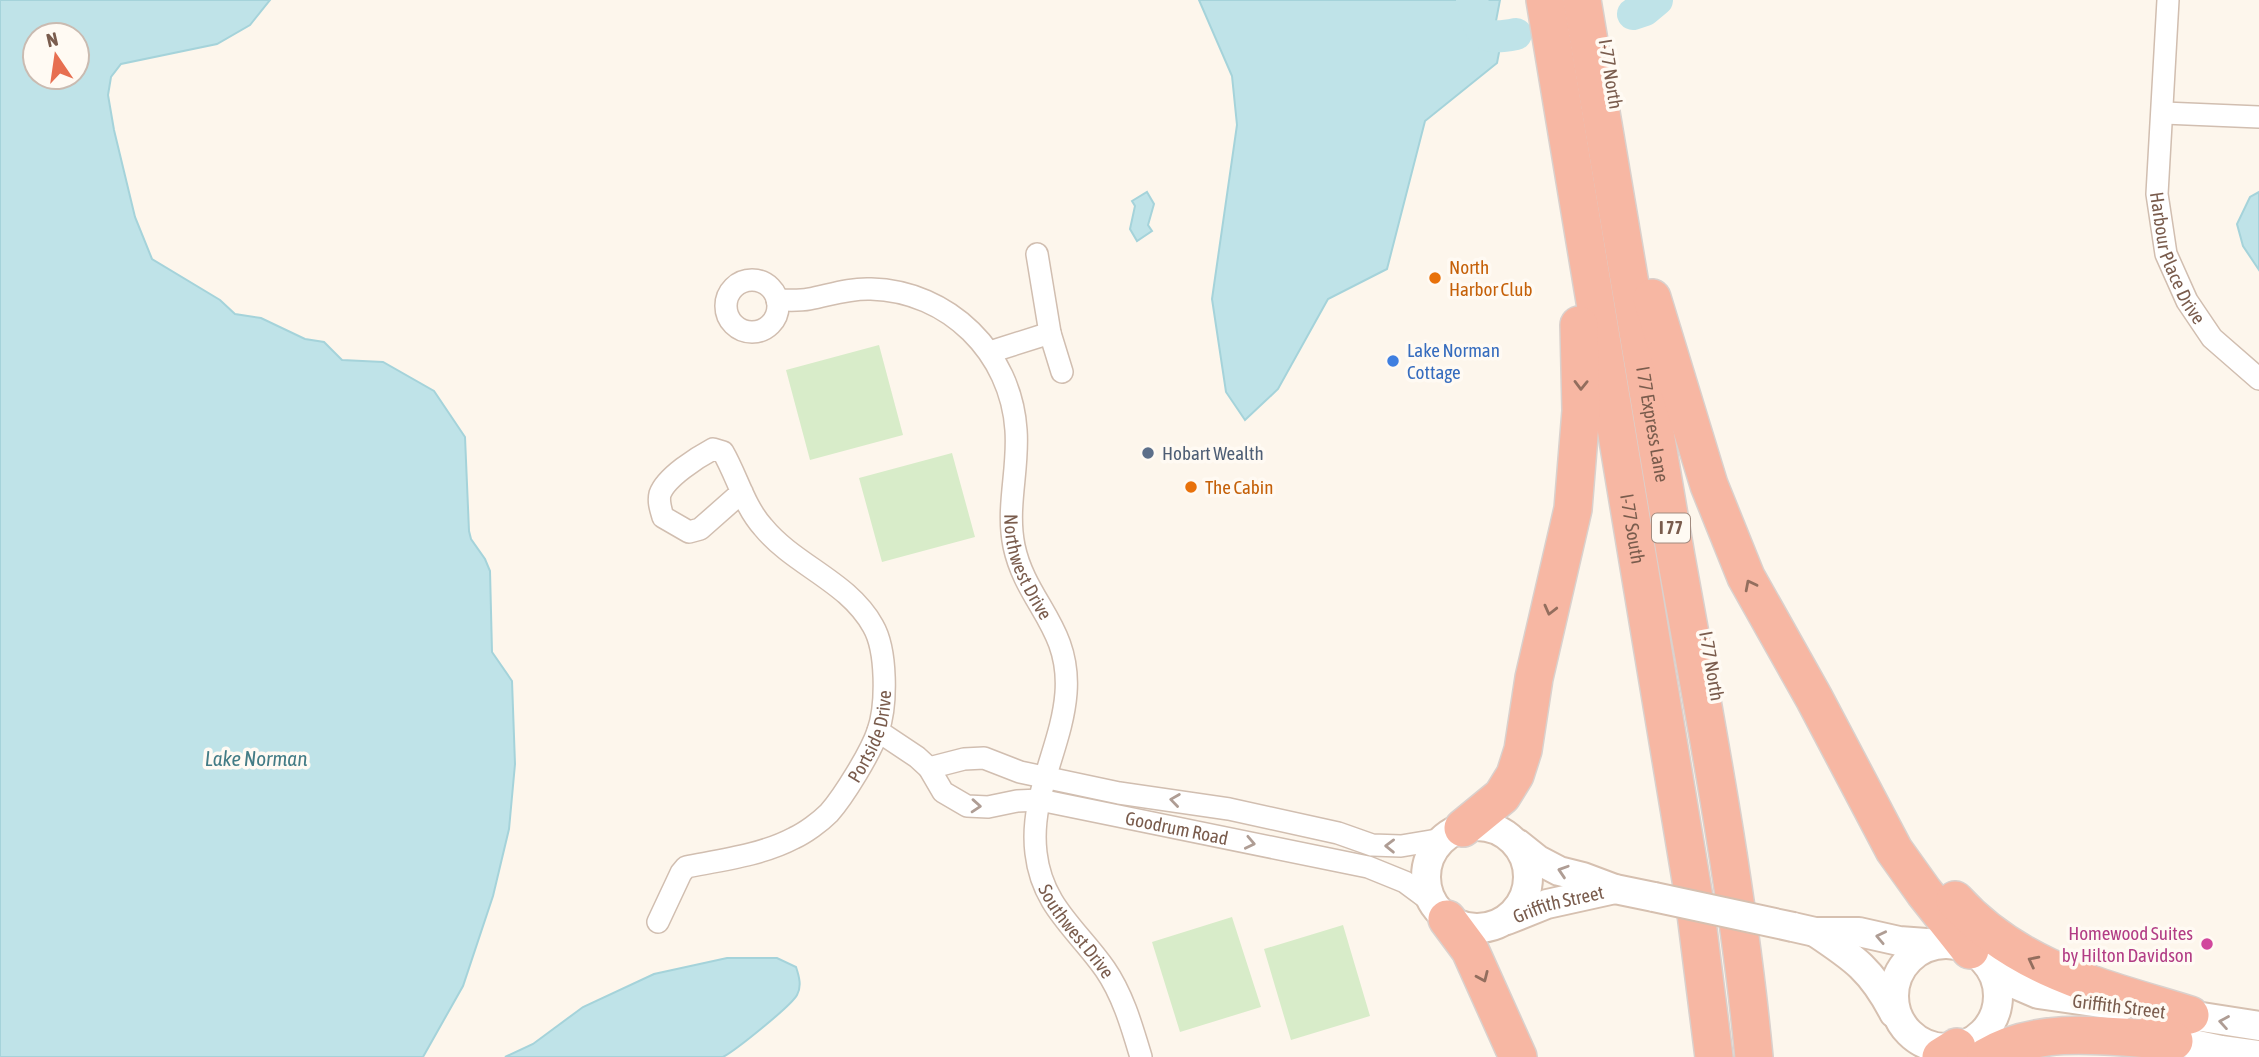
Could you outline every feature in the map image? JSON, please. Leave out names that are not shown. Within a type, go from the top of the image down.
[{"type":"highway","name":"I-77 South","points":[[1545,0],[1694,898],[1714,1057]]},
{"type":"highway","name":"I 77 Express Lane","points":[[1562,0],[1710,896],[1730,1057]]},
{"type":"highway","name":"I 77 Express Lane","points":[[1582,0],[1724,829],[1754,1057]]},
{"type":"highway","name":"I-77 North","points":[[1599,0],[1741,827],[1771,1057]]},
{"type":"highway","points":[[1453,833],[1502,796],[1520,762],[1534,678],[1573,509],[1580,446],[1582,374],[1561,97]]},
{"type":"highway","points":[[1645,275],[1697,451],[1732,547],[1760,605],[1814,698],[1894,850],[1968,953]]},
{"type":"highway","points":[[1814,698],[1924,861],[1974,921],[2013,950],[2182,1028]]},
{"type":"highway","points":[[1440,910],[1470,950],[1518,1057]]},
{"type":"highway","points":[[1965,1050],[2008,1046],[2045,1037],[2182,1028]]},
{"type":"main road","points":[[1475,826],[1497,830],[1516,843],[1527,863],[1528,886],[1519,907],[1502,922],[1480,929],[1457,925],[1440,910],[1426,880],[1426,869],[1430,857],[1453,833],[1475,826]]},
{"type":"main road","name":"Griffith Street","points":[[1516,843],[1548,866],[1615,889],[1804,929],[1859,932],[1968,953],[2017,985],[2038,995],[2182,1028],[2259,1055]]},
{"type":"main road","name":"Griffith Street","points":[[1502,922],[1547,904],[1615,889]]},
{"type":"main road","name":"Griffith Street","points":[[1804,929],[1866,969],[1883,990],[1897,1018]]},
{"type":"main road","points":[[1924,949],[1968,953],[1994,974],[1998,997],[1993,1020],[1965,1050],[1934,1047],[1923,1043],[1897,1018],[1894,995],[1906,963],[1924,949]]},
{"type":"main road","name":"Griffith Street","points":[[2182,1028],[2259,1026]]},
{"type":"street","name":"Harbour Place Drive","points":[[2168,0],[2164,113],[2157,194],[2166,254],[2187,300],[2212,338],[2259,379]]},
{"type":"street","points":[[2164,113],[2259,117]]},
{"type":"street","points":[[1037,254],[1050,333],[1062,372]]},
{"type":"street","name":"Northwest Drive","points":[[777,300],[808,299],[854,289],[894,291],[921,299],[946,312],[972,331],[990,352],[1008,391],[1016,429],[1017,454],[1010,513],[1014,547],[1027,583],[1057,633],[1065,662],[1064,709],[1040,800]]},
{"type":"street","points":[[990,352],[1050,333]]},
{"type":"street","name":"Portside Drive","points":[[658,922],[681,873],[687,867],[756,852],[795,838],[829,813],[859,769],[878,731],[884,702],[883,670],[878,637],[873,625],[853,598],[823,575],[803,564],[763,527],[742,492]]},
{"type":"street","name":"Goodrum Road","points":[[878,731],[907,749],[929,768],[943,792],[967,806],[988,807],[1040,800],[1368,867],[1405,882],[1440,910]]},
{"type":"street","name":"Goodrum Road","points":[[929,768],[964,758],[984,758],[1020,772],[1119,793],[1243,812],[1338,833],[1372,845],[1401,846],[1453,833]]},
{"type":"street","name":"Southwest Drive","points":[[1040,800],[1036,852],[1048,894],[1060,915],[1105,969],[1117,989],[1141,1057]]},
{"type":"green space","points":[[879,345],[903,435],[810,460],[786,370]]},
{"type":"green space","points":[[952,453],[975,537],[882,562],[859,478]]},
{"type":"green space","points":[[1232,917],[1261,1007],[1180,1032],[1152,942]]},
{"type":"green space","points":[[1343,925],[1370,1016],[1291,1040],[1264,949]]},
{"type":"water","name":"Lake Norman","points":[[0,0],[270,0],[250,25],[217,44],[121,64],[111,77],[108,95],[114,130],[135,217],[152,259],[220,300],[235,314],[261,318],[305,339],[324,342],[342,360],[383,362],[434,391],[465,437],[469,531],[490,571],[492,652],[512,681],[515,764],[509,829],[493,896],[463,986],[423,1057],[0,1057]]},
{"type":"water","points":[[1199,0],[1500,0],[1496,21],[1502,37],[1497,63],[1425,121],[1387,269],[1328,299],[1278,389],[1245,420],[1226,392],[1212,299],[1237,125],[1232,76]]},
{"type":"water","points":[[1147,192],[1154,204],[1148,225],[1152,231],[1137,241],[1130,229],[1135,206],[1132,201]]},
{"type":"water","points":[[2259,192],[2259,270],[2243,246],[2237,224],[2250,197]]},
{"type":"water","points":[[727,958],[777,958],[796,967],[800,985],[793,1001],[723,1057],[505,1057],[533,1044],[583,1007],[654,974]]},
{"type":"waterway","points":[[1472,0],[1477,20],[1484,32],[1495,36],[1516,34]]},
{"type":"waterway","points":[[1633,14],[1645,10],[1657,0]]},
{"type":"place","name":"North Harbor Club","points":[[1435,278]]},
{"type":"place","name":"Lake Norman Cottage","points":[[1393,361]]},
{"type":"place","name":"Hobart Wealth","points":[[1148,453]]},
{"type":"place","name":"The Cabin","points":[[1191,487]]},
{"type":"place","name":"Homewood Suites by Hilton Davidson","points":[[2207,944]]}]
